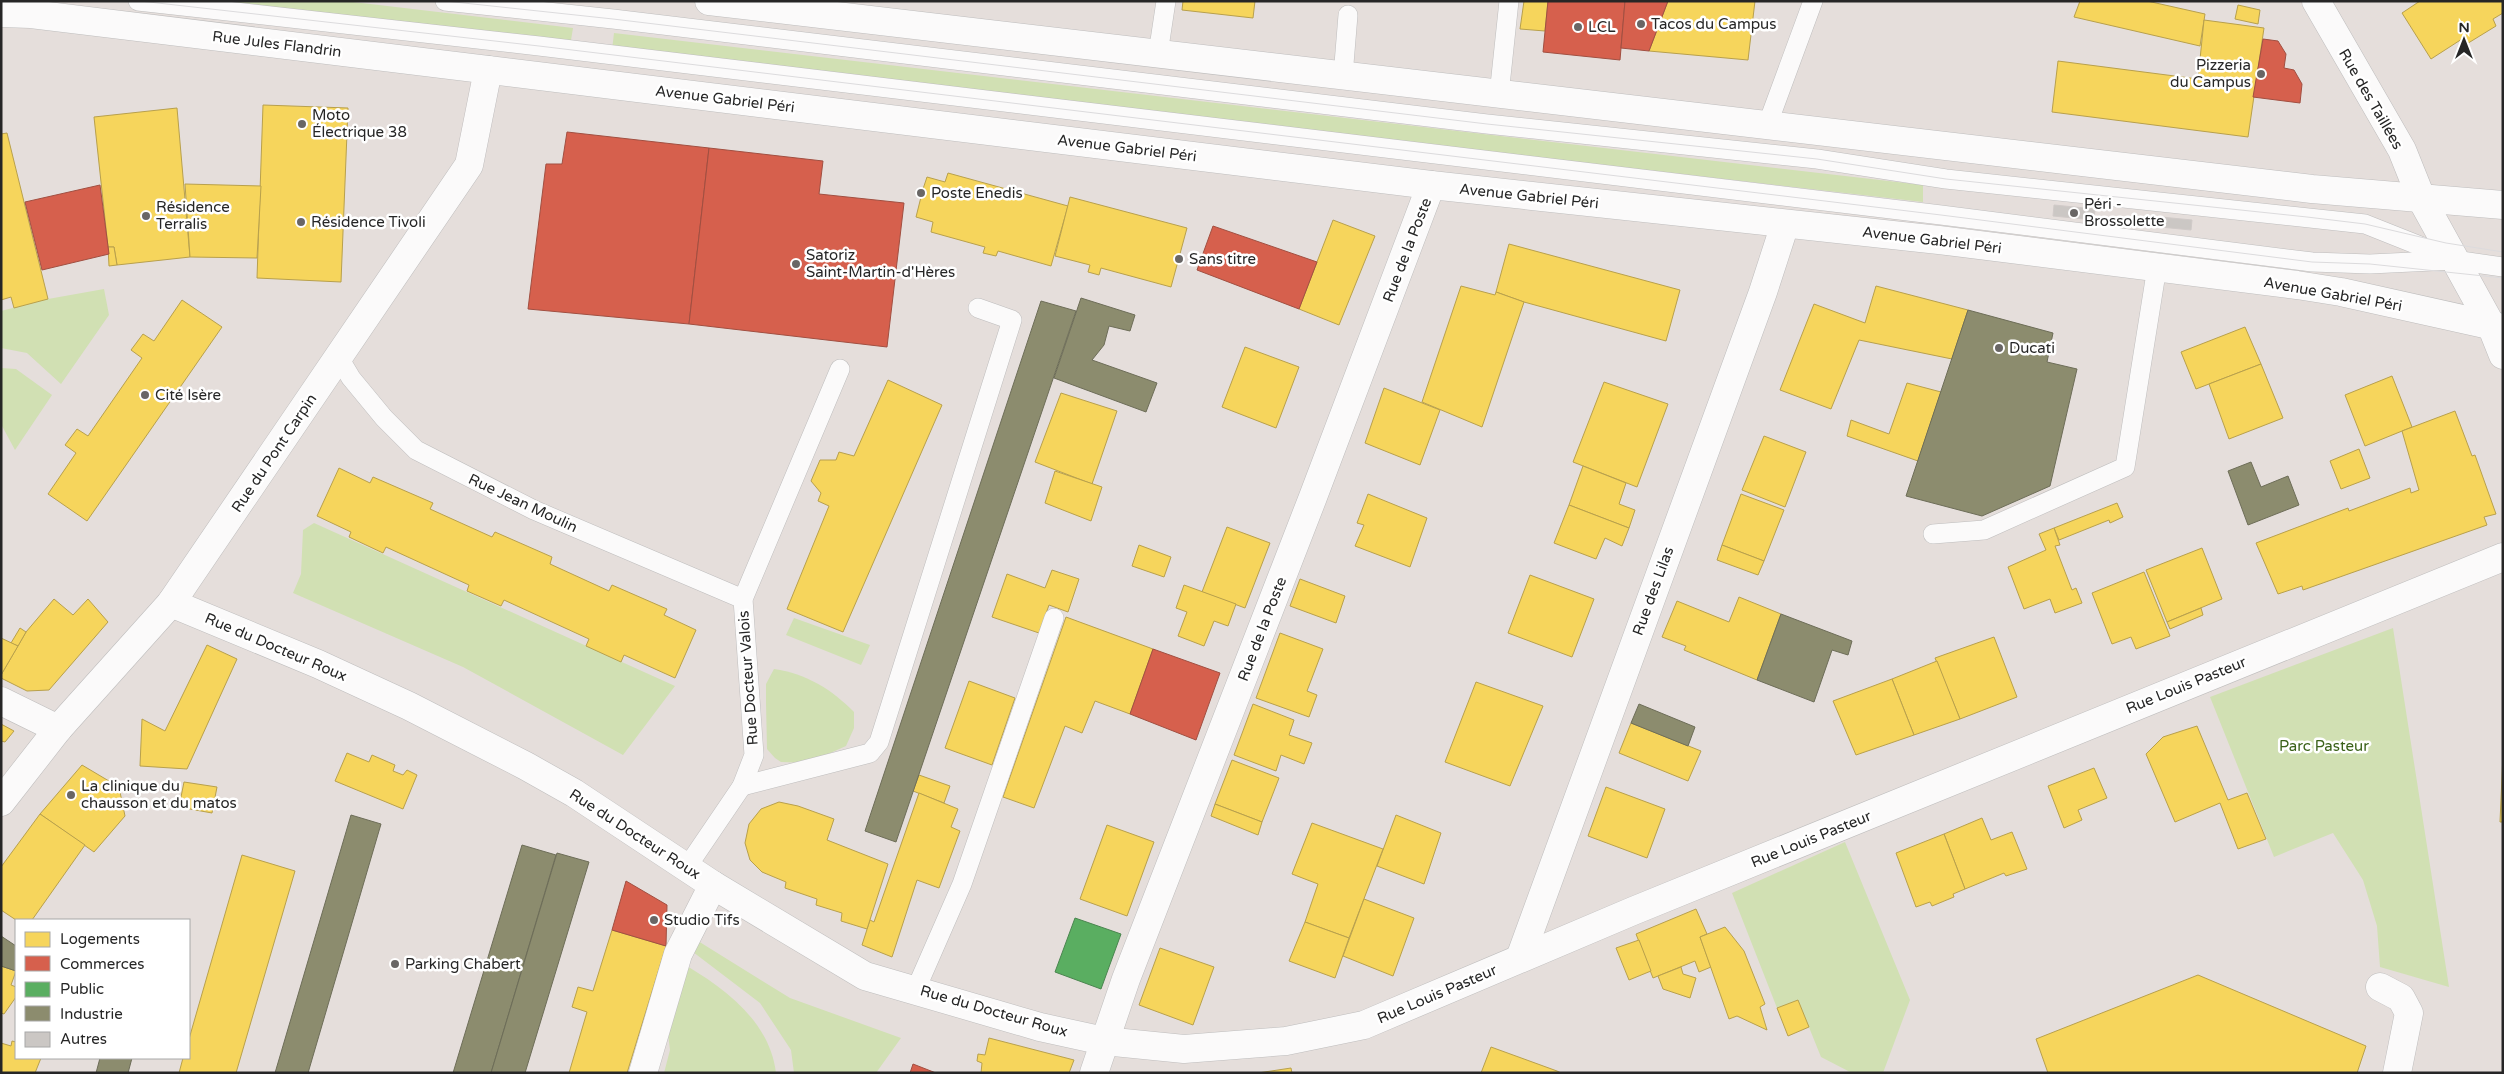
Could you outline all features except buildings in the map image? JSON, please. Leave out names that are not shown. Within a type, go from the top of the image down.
[{"type":"street","name":"Rue des Taillées","points":[[2316,1],[2402,150],[2422,200],[2454,260],[2497,327],[2503,355]]},
{"type":"street","points":[[721,2],[1767,126],[2422,200],[2503,205]]},
{"type":"street","name":"Rue Jules Flandrin","points":[[1,13],[31,14],[553,77]]},
{"type":"street","name":"Rue du Pont Carpin","points":[[1,802],[58,729],[171,602],[469,165],[488,70]]},
{"type":"street","name":"Avenue Gabriel Péri","points":[[553,77],[1431,185],[2157,268],[2341,292],[2497,327]]},
{"type":"street","name":"Rue de la Poste","points":[[1094,1073],[1104,1041],[1431,185]]},
{"type":"street","name":"Rue des Lilas","points":[[1520,958],[1763,292],[1785,224]]},
{"type":"street","name":"Rue Louis Pasteur","points":[[1104,1041],[1184,1049],[1286,1041],[1364,1025],[1520,958],[2503,557]]},
{"type":"street","name":"Rue du Docteur Roux","points":[[171,602],[318,664],[409,706],[574,793],[713,885],[866,976],[916,989],[1040,1027],[1104,1041]]},
{"type":"street","points":[[1,701],[58,729]]},
{"type":"street","points":[[643,1073],[678,954],[713,885]]},
{"type":"street","points":[[2390,992],[2409,1013],[2397,1073]]},
{"type":"lane","name":"Rue Jules Flandrin","points":[[138,1],[580,52]]},
{"type":"lane","name":"Avenue Gabriel Péri","points":[[445,1],[634,21],[1478,123],[1817,159],[1955,180],[2365,224],[2454,260]]},
{"type":"lane","points":[[1158,54],[1166,1]]},
{"type":"lane","points":[[1499,95],[1509,1]]},
{"type":"lane","points":[[1767,126],[1813,1]]},
{"type":"lane","points":[[1344,76],[1348,15]]},
{"type":"lane","name":"Avenue Gabriel Péri","points":[[580,52],[1941,215],[2312,262],[2370,264],[2454,260],[2503,267]]},
{"type":"lane","points":[[1933,534],[1984,530],[2124,467],[2157,268]]},
{"type":"lane","points":[[742,786],[870,753],[879,742],[1012,320],[978,308]]},
{"type":"lane","name":"Rue Jean Moulin","points":[[339,358],[351,378],[384,418],[416,450],[534,510],[743,599]]},
{"type":"lane","name":"Rue Docteur Valois","points":[[687,867],[742,786],[754,755],[743,599],[840,369]]},
{"type":"lane","points":[[916,989],[962,884],[1054,618]]},
{"type":"green space","points":[[190,1],[345,1],[573,28],[570,46]]},
{"type":"green space","points":[[614,33],[1923,185],[1923,202],[612,50]]},
{"type":"green space","points":[[104,289],[109,315],[61,384],[27,353],[1,348],[1,311],[48,299]]},
{"type":"green space","points":[[1,368],[16,369],[52,395],[15,450],[1,424]]},
{"type":"green space","points":[[314,523],[675,686],[623,755],[463,667],[293,593],[301,574],[303,530]]},
{"type":"green space","points":[[794,618],[870,645],[861,665],[786,635]]},
{"type":"green space","name":"Parc Pasteur","points":[[2393,628],[2449,987],[2380,967],[2377,926],[2363,880],[2333,833],[2274,857],[2210,697]]},
{"type":"green space","points":[[774,669],[786,671],[818,684],[836,696],[854,712],[854,728],[846,746],[808,763],[781,762],[775,758],[767,749],[766,702],[766,684]]},
{"type":"green space","points":[[1845,842],[1910,1000],[1883,1073],[1852,1073],[1821,1057],[1798,1000],[1777,1008],[1732,893]]},
{"type":"green space","points":[[698,941],[790,998],[901,1038],[876,1073],[794,1073],[791,1050],[760,1003],[693,952]]},
{"type":"green space","points":[[678,961],[711,981],[741,1006],[754,1021],[764,1037],[772,1054],[776,1073],[664,1073],[670,1050],[665,1010]]},
{"type":"tram line","points":[[140,1],[539,46],[1941,215],[2312,262],[2370,264],[2503,278]]},
{"type":"tram line","points":[[445,1],[613,19],[1487,124],[1817,159],[1946,179],[2365,224],[2446,243],[2503,252]]},
{"type":"place","name":"Tacos du Campus","points":[[1641,24]]},
{"type":"place","name":"LCL","points":[[1578,27]]},
{"type":"place","name":"Pizzeria du Campus","points":[[2261,74]]},
{"type":"place","name":"Moto Électrique 38","points":[[302,124]]},
{"type":"place","name":"Poste Enedis","points":[[921,193]]},
{"type":"place","name":"Péri - Brossolette","points":[[2074,213]]},
{"type":"place","name":"Résidence Terralis","points":[[146,216]]},
{"type":"place","name":"Résidence Tivoli","points":[[301,222]]},
{"type":"place","name":"Sans titre","points":[[1179,259]]},
{"type":"place","name":"Satoriz Saint-Martin-d'Hères","points":[[796,264]]},
{"type":"place","name":"Ducati","points":[[1999,348]]},
{"type":"place","name":"Cité Isère","points":[[145,395]]},
{"type":"place","name":"La clinique du chausson et du matos","points":[[71,795]]},
{"type":"place","name":"Studio Tifs","points":[[654,920]]},
{"type":"place","name":"Parking Chabert","points":[[395,964]]}]
